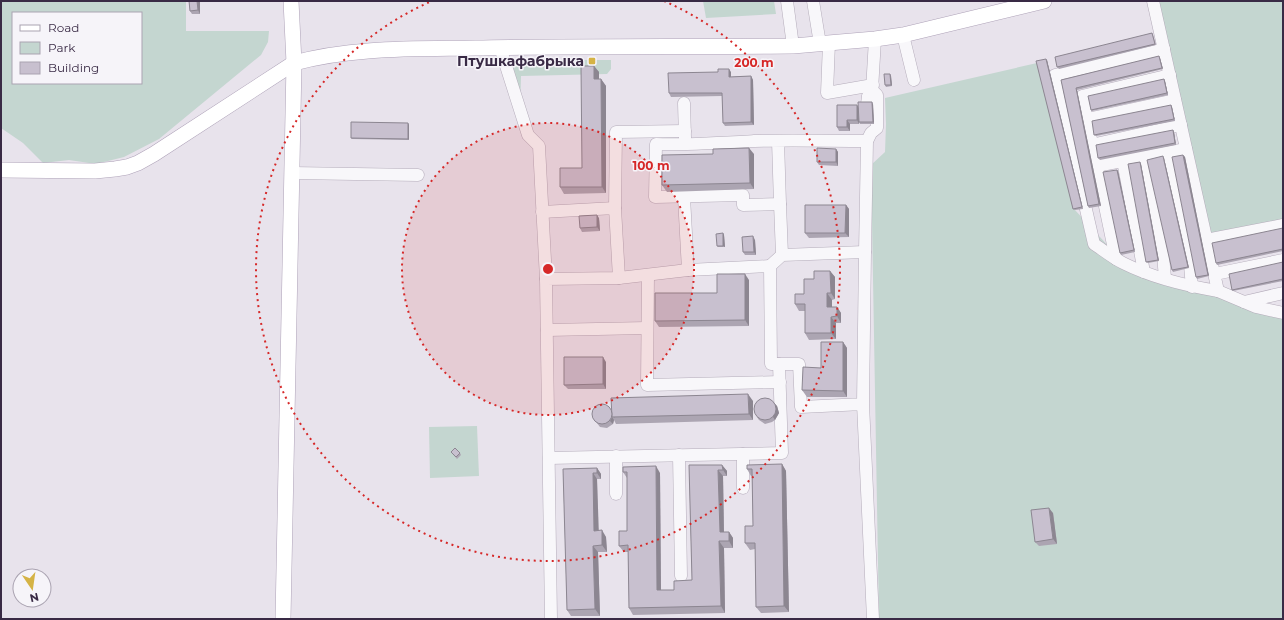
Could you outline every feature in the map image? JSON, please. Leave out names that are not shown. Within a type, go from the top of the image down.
[{"type":"main road","points":[[283,619],[294,63],[291,1]]},
{"type":"main road","points":[[1,170],[95,171],[127,167],[154,154],[294,63],[313,57],[398,49],[500,47],[793,46],[824,44],[903,36],[1044,1]]},
{"type":"street","points":[[787,1],[793,46]]},
{"type":"street","points":[[813,1],[824,44],[827,93],[872,88]]},
{"type":"street","points":[[1154,1],[1218,291]]},
{"type":"street","points":[[903,36],[914,80]]},
{"type":"street","points":[[867,104],[868,96],[872,88],[875,39]]},
{"type":"street","points":[[500,47],[528,135],[539,146],[546,279],[551,619]]},
{"type":"street","points":[[1164,49],[1055,75],[1094,244],[1116,259],[1144,272],[1192,287],[1218,291],[1256,307],[1283,313]]},
{"type":"street","points":[[1116,259],[1082,96],[1170,75]]},
{"type":"street","points":[[780,204],[743,205],[743,195],[655,197],[656,144],[685,145],[778,141],[868,133],[877,128],[877,95],[872,88]]},
{"type":"street","points":[[1087,119],[1175,100]]},
{"type":"street","points":[[684,103],[685,145]]},
{"type":"street","points":[[1091,145],[1181,125]]},
{"type":"street","points":[[618,278],[615,208],[616,132],[685,131]]},
{"type":"street","points":[[868,133],[865,252],[864,404],[873,619]]},
{"type":"street","points":[[778,141],[782,255]]},
{"type":"street","points":[[1096,166],[1186,149]]},
{"type":"street","points":[[1166,153],[1189,255],[1192,287]]},
{"type":"street","points":[[1142,157],[1163,255],[1165,278]]},
{"type":"street","points":[[1123,161],[1144,272]]},
{"type":"street","points":[[292,173],[418,175]]},
{"type":"street","points":[[684,197],[688,270]]},
{"type":"street","points":[[542,212],[615,208]]},
{"type":"street","points":[[1206,240],[1283,225]]},
{"type":"street","points":[[546,279],[618,278],[688,270],[770,266],[782,255],[865,252]]},
{"type":"street","points":[[1215,274],[1283,260]]},
{"type":"street","points":[[770,266],[771,364],[799,364],[801,407],[864,404]]},
{"type":"street","points":[[648,275],[646,385],[780,382]]},
{"type":"street","points":[[1244,302],[1283,293]]},
{"type":"street","points":[[547,330],[647,328]]},
{"type":"street","points":[[549,458],[782,453],[779,364]]},
{"type":"street","points":[[742,454],[743,488]]},
{"type":"street","points":[[679,455],[681,576]]},
{"type":"street","points":[[616,456],[616,494]]},
{"type":"green space","points":[[1,1],[186,1],[186,31],[269,31],[268,42],[261,55],[159,139],[124,157],[96,164],[69,160],[43,163],[23,143],[1,128]]},
{"type":"green space","points":[[703,1],[774,1],[776,14],[706,18]]},
{"type":"green space","points":[[1157,1],[1283,1],[1283,225],[1206,240]]},
{"type":"green space","points":[[511,60],[611,60],[611,69],[607,74],[521,76],[520,111],[511,80]]},
{"type":"green space","points":[[1037,63],[1075,210],[1125,264],[1283,313],[1283,619],[879,619],[871,165],[885,152],[885,98]]},
{"type":"green space","points":[[477,426],[479,476],[430,478],[429,427]]},
{"type":"building","points":[[189,1],[197,1],[198,10],[190,11]]},
{"type":"building","points":[[1152,33],[1155,44],[1057,67],[1055,57]]},
{"type":"building","points":[[1159,56],[1162,68],[1076,88],[1099,204],[1088,206],[1061,80]]},
{"type":"building","points":[[1046,59],[1082,207],[1073,209],[1036,61]]},
{"type":"building","points":[[581,66],[594,66],[594,79],[601,79],[602,187],[560,187],[560,168],[582,168]]},
{"type":"building","points":[[718,69],[729,69],[729,77],[751,76],[751,122],[723,123],[722,93],[669,93],[668,73],[718,72]]},
{"type":"building","points":[[884,74],[890,74],[891,85],[885,85]]},
{"type":"building","points":[[1164,79],[1167,93],[1091,110],[1088,96]]},
{"type":"building","points":[[858,102],[872,102],[873,122],[859,122]]},
{"type":"building","points":[[837,105],[857,105],[857,120],[847,120],[847,127],[837,127]]},
{"type":"building","points":[[1171,105],[1174,119],[1094,135],[1092,121]]},
{"type":"building","points":[[351,122],[408,123],[408,139],[351,138]]},
{"type":"building","points":[[1173,130],[1175,143],[1098,158],[1096,145]]},
{"type":"building","points":[[749,148],[750,183],[662,185],[662,155],[713,154],[713,149]]},
{"type":"building","points":[[817,148],[836,149],[836,162],[817,162]]},
{"type":"building","points":[[1183,155],[1208,275],[1196,277],[1172,157]]},
{"type":"building","points":[[1163,156],[1188,267],[1172,270],[1147,160]]},
{"type":"building","points":[[1140,162],[1158,260],[1146,262],[1128,164]]},
{"type":"building","points":[[1117,170],[1134,250],[1120,253],[1103,172]]},
{"type":"building","points":[[805,205],[846,205],[845,233],[805,233]]},
{"type":"building","points":[[597,215],[597,227],[580,228],[579,216]]},
{"type":"building","points":[[1283,228],[1283,249],[1216,263],[1212,243]]},
{"type":"building","points":[[723,233],[723,246],[717,246],[716,234]]},
{"type":"building","points":[[753,236],[754,252],[743,252],[742,237]]},
{"type":"building","points":[[1283,262],[1283,279],[1232,290],[1229,274]]},
{"type":"building","points":[[814,271],[830,271],[831,293],[827,293],[827,307],[837,307],[837,316],[831,317],[831,333],[805,333],[805,304],[795,304],[795,294],[804,294],[804,279],[814,279]]},
{"type":"building","points":[[717,274],[745,274],[745,320],[655,321],[655,293],[717,293]]},
{"type":"building","points":[[821,342],[843,342],[843,391],[802,390],[803,367],[821,368]]},
{"type":"building","points":[[564,357],[603,357],[603,384],[564,385]]},
{"type":"building","points":[[748,394],[749,414],[612,417],[611,398]]},
{"type":"building","points":[[765,398],[773,401],[776,409],[773,417],[765,420],[757,417],[754,409],[757,401]]},
{"type":"building","points":[[602,404],[609,407],[612,414],[609,421],[602,424],[595,421],[592,414],[595,407]]},
{"type":"building","points":[[455,448],[460,453],[456,457],[451,452]]},
{"type":"building","points":[[782,464],[784,606],[756,607],[755,543],[745,543],[745,526],[753,526],[752,469],[747,469],[747,465]]},
{"type":"building","points":[[689,465],[722,465],[723,470],[718,470],[720,532],[729,532],[729,541],[719,541],[721,606],[629,608],[628,545],[619,546],[619,531],[627,531],[627,472],[623,472],[623,467],[656,466],[657,590],[674,590],[674,581],[692,580]]},
{"type":"building","points":[[597,468],[597,473],[593,473],[594,531],[602,530],[602,545],[593,546],[595,609],[567,610],[563,469]]},
{"type":"building","points":[[1049,508],[1053,539],[1035,542],[1031,510]]},
{"type":"place","name":"Птушкафабрыка","points":[[592,61]]}]
